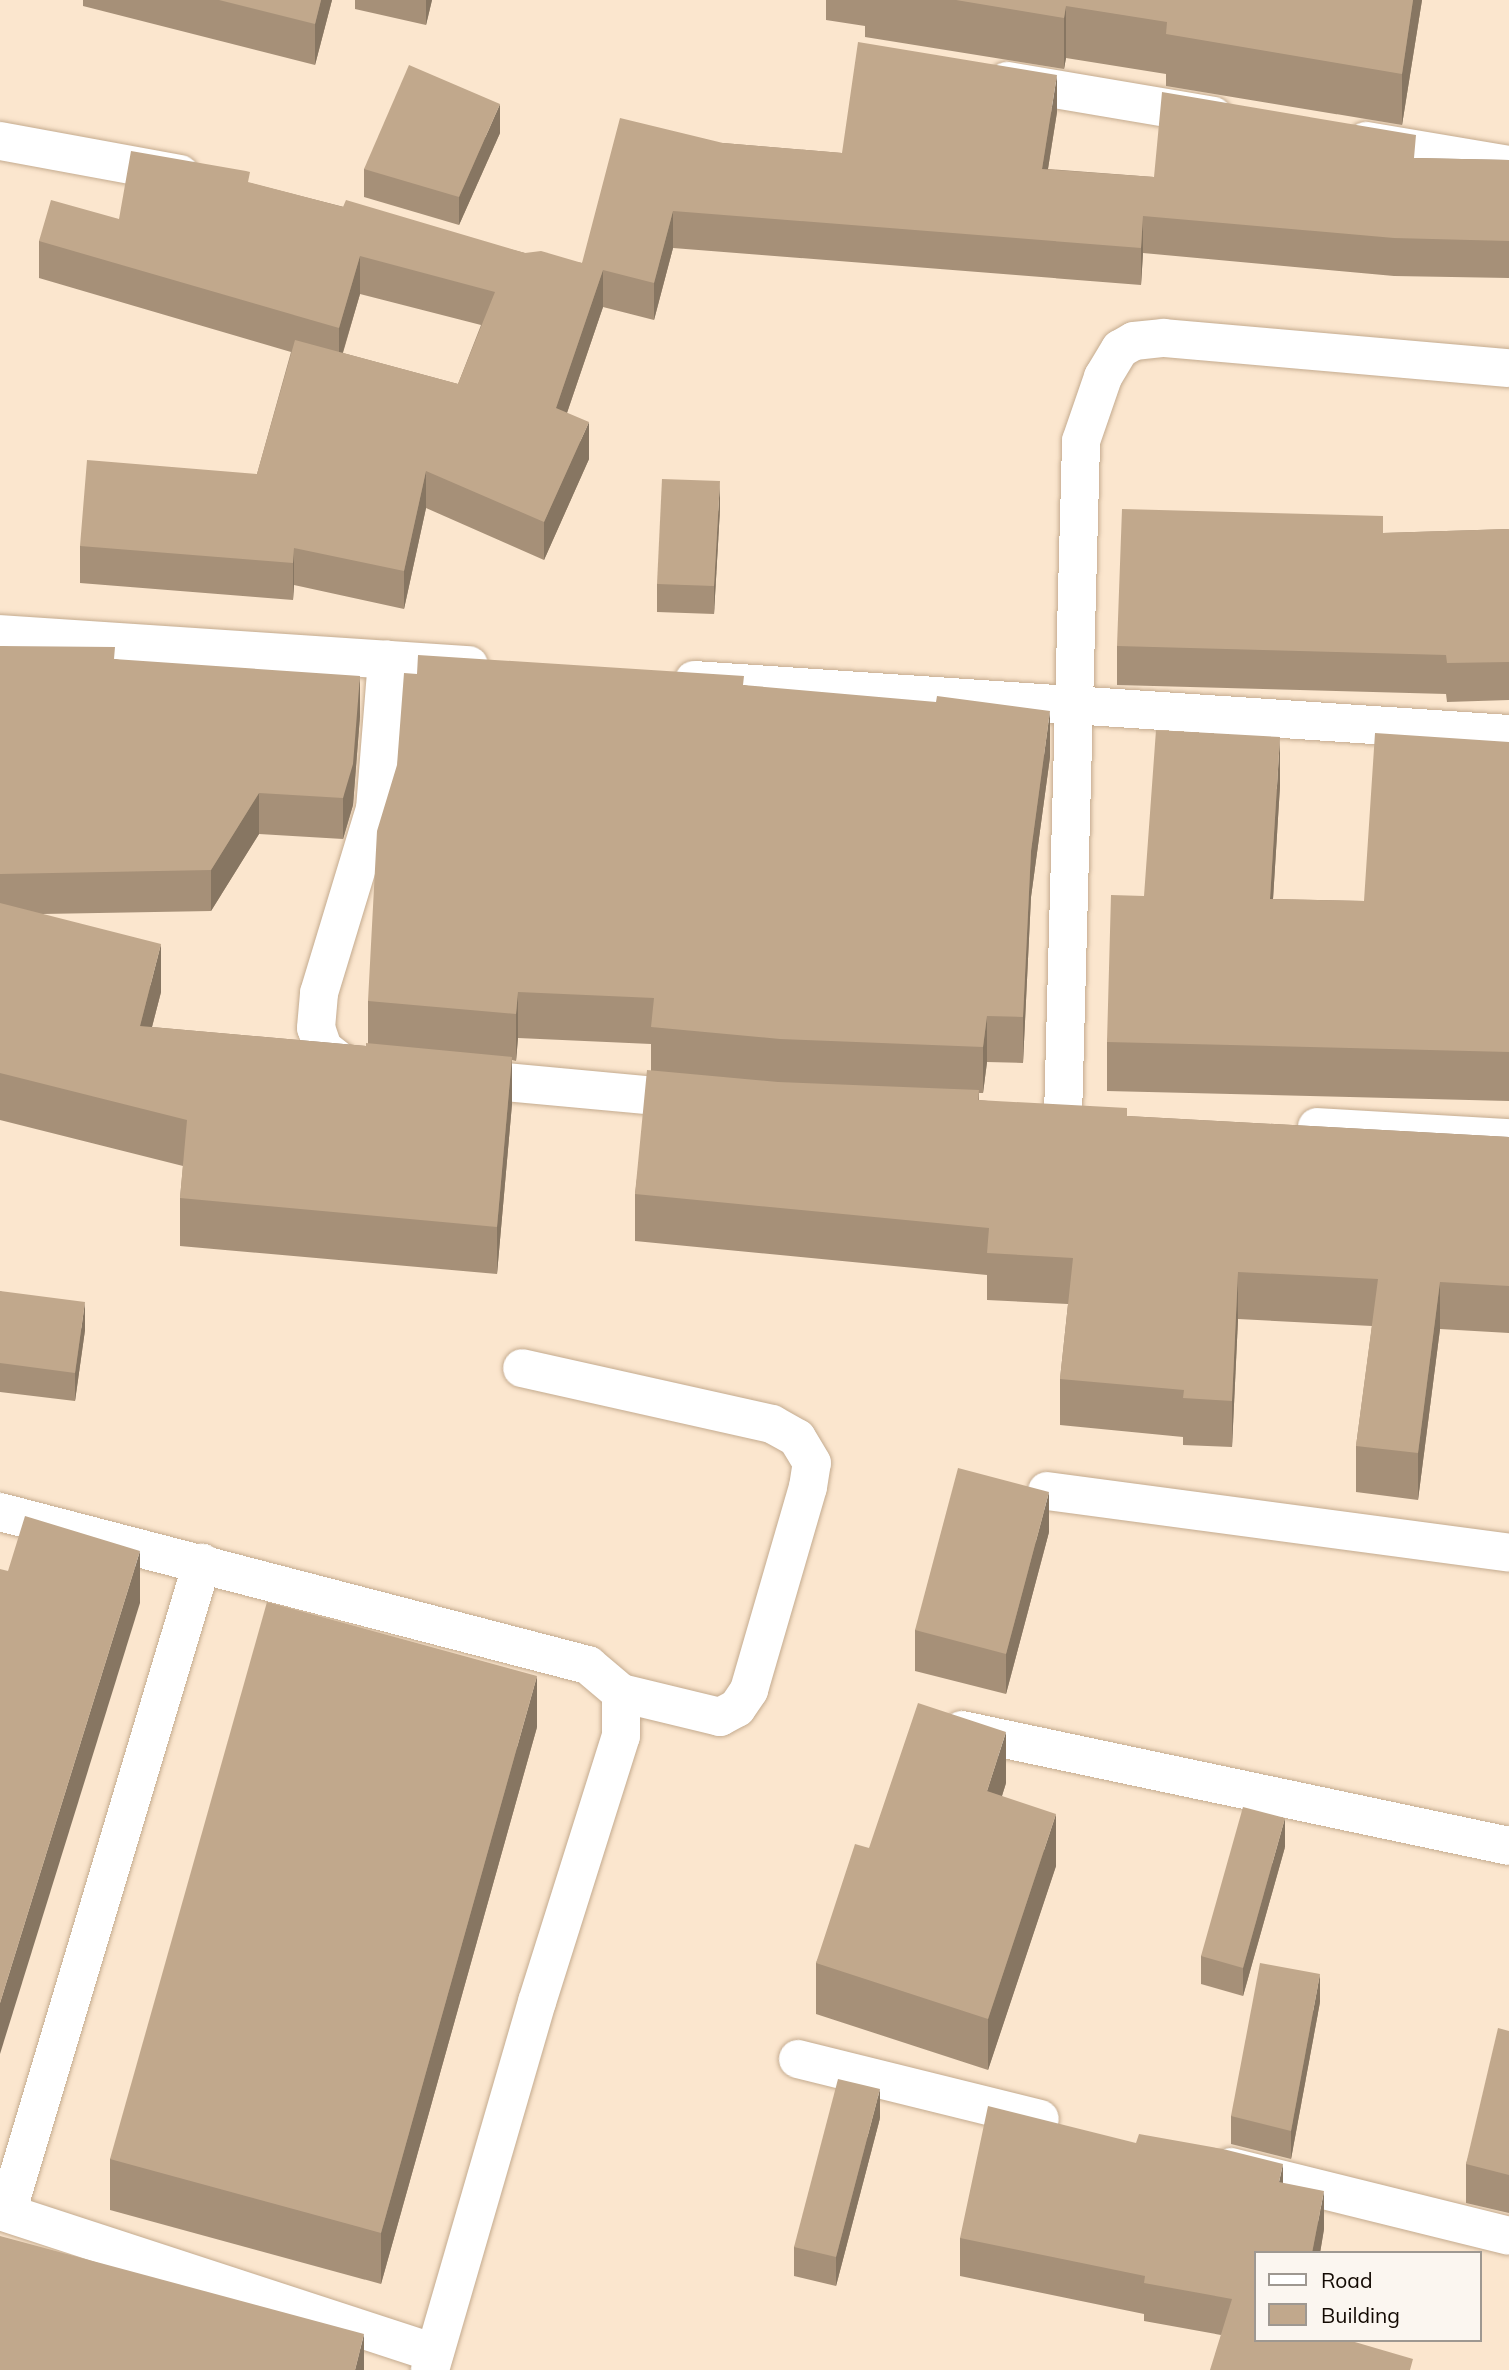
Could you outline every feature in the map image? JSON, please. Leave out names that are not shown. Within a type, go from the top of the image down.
[{"type":"street","points":[[974,76],[1248,121]]},
{"type":"street","points":[[1331,135],[1509,164]]},
{"type":"street","points":[[0,141],[219,181]]},
{"type":"street","points":[[1063,1117],[1081,441],[1103,377],[1120,349],[1133,341],[1164,338],[1509,368]]},
{"type":"street","points":[[0,634],[498,667]]},
{"type":"street","points":[[387,659],[375,810],[319,993],[316,1028],[323,1048],[347,1067],[737,1103]]},
{"type":"street","points":[[663,678],[1509,734]]},
{"type":"street","points":[[1025,1116],[1104,1119]]},
{"type":"street","points":[[1280,1126],[1509,1138]]},
{"type":"street","points":[[0,1512],[588,1665],[621,1693],[720,1717],[737,1709],[748,1690],[808,1487],[812,1463],[797,1438],[772,1424],[522,1368]]},
{"type":"street","points":[[1047,1490],[1509,1553]]},
{"type":"street","points":[[202,1563],[3,2212],[432,2362],[537,2003],[621,1736],[621,1693]]},
{"type":"street","points":[[962,1730],[1509,1846]]},
{"type":"street","points":[[798,2059],[1079,2129]]},
{"type":"street","points":[[1200,2159],[1509,2236]]},
{"type":"building","points":[[219,0],[321,0],[315,24]]},
{"type":"building","points":[[956,0],[1413,0],[1402,74],[1166,34],[1167,22],[1066,6],[1064,18]]},
{"type":"building","points":[[858,42],[1057,75],[1042,169],[1154,177],[1162,92],[1416,135],[1414,158],[1509,160],[1509,241],[1394,238],[1143,216],[1141,248],[673,211],[654,283],[603,270],[556,408],[589,422],[544,522],[426,471],[404,571],[294,548],[293,563],[80,546],[87,460],[257,474],[295,340],[458,384],[495,292],[360,256],[339,328],[39,241],[51,200],[119,219],[131,151],[246,171],[250,172],[248,182],[343,207],[346,200],[525,253],[541,251],[582,263],[620,118],[723,143],[842,153]]},
{"type":"building","points":[[409,65],[500,104],[459,197],[364,169]]},
{"type":"building","points":[[662,479],[720,481],[714,586],[657,584]]},
{"type":"building","points":[[1122,509],[1383,516],[1383,533],[1509,529],[1509,662],[1447,663],[1446,655],[1117,646]]},
{"type":"building","points":[[0,646],[115,647],[114,659],[360,676],[353,764],[343,798],[259,793],[211,870],[0,874]]},
{"type":"building","points":[[418,655],[744,676],[743,685],[936,702],[937,696],[1050,711],[1031,851],[1023,1017],[987,1016],[983,1047],[780,1039],[651,1027],[654,998],[518,992],[516,1014],[368,1001],[377,831],[397,765],[404,673],[417,674]]},
{"type":"building","points":[[1156,730],[1280,737],[1270,899],[1364,901],[1375,733],[1509,742],[1509,1052],[1107,1042],[1111,895],[1144,896]]},
{"type":"building","points":[[0,903],[161,944],[140,1026],[512,1057],[497,1227],[180,1198],[187,1120],[0,1073]]},
{"type":"building","points":[[647,1070],[778,1082],[979,1090],[978,1100],[1127,1108],[1127,1116],[1509,1137],[1509,1286],[1440,1282],[1418,1453],[1356,1446],[1378,1279],[1238,1272],[1232,1401],[1183,1398],[1184,1390],[1060,1379],[1073,1258],[987,1253],[989,1228],[635,1194]]},
{"type":"building","points":[[0,1291],[85,1302],[75,1373],[0,1363]]},
{"type":"building","points":[[958,1468],[1049,1492],[1006,1654],[915,1630]]},
{"type":"building","points":[[25,1516],[140,1551],[0,2003],[0,1569],[8,1571]]},
{"type":"building","points":[[267,1602],[537,1676],[381,2233],[110,2159]]},
{"type":"building","points":[[918,1703],[1006,1732],[987,1791],[1056,1814],[988,2019],[816,1963],[855,1844],[869,1848]]},
{"type":"building","points":[[1243,1807],[1285,1818],[1243,1968],[1201,1956]]},
{"type":"building","points":[[1260,1963],[1320,1974],[1291,2131],[1231,2116]]},
{"type":"building","points":[[1498,2028],[1509,2031],[1509,2175],[1466,2164]]},
{"type":"building","points":[[838,2079],[880,2089],[836,2257],[794,2247]]},
{"type":"building","points":[[988,2106],[1136,2143],[1139,2134],[1223,2149],[1283,2164],[1279,2182],[1324,2191],[1312,2251],[1254,2251],[1254,2342],[1355,2342],[1413,2359],[1410,2370],[1210,2370],[1232,2299],[1144,2283],[1145,2276],[960,2238]]},
{"type":"building","points":[[0,2236],[364,2334],[355,2370],[0,2370]]}]
